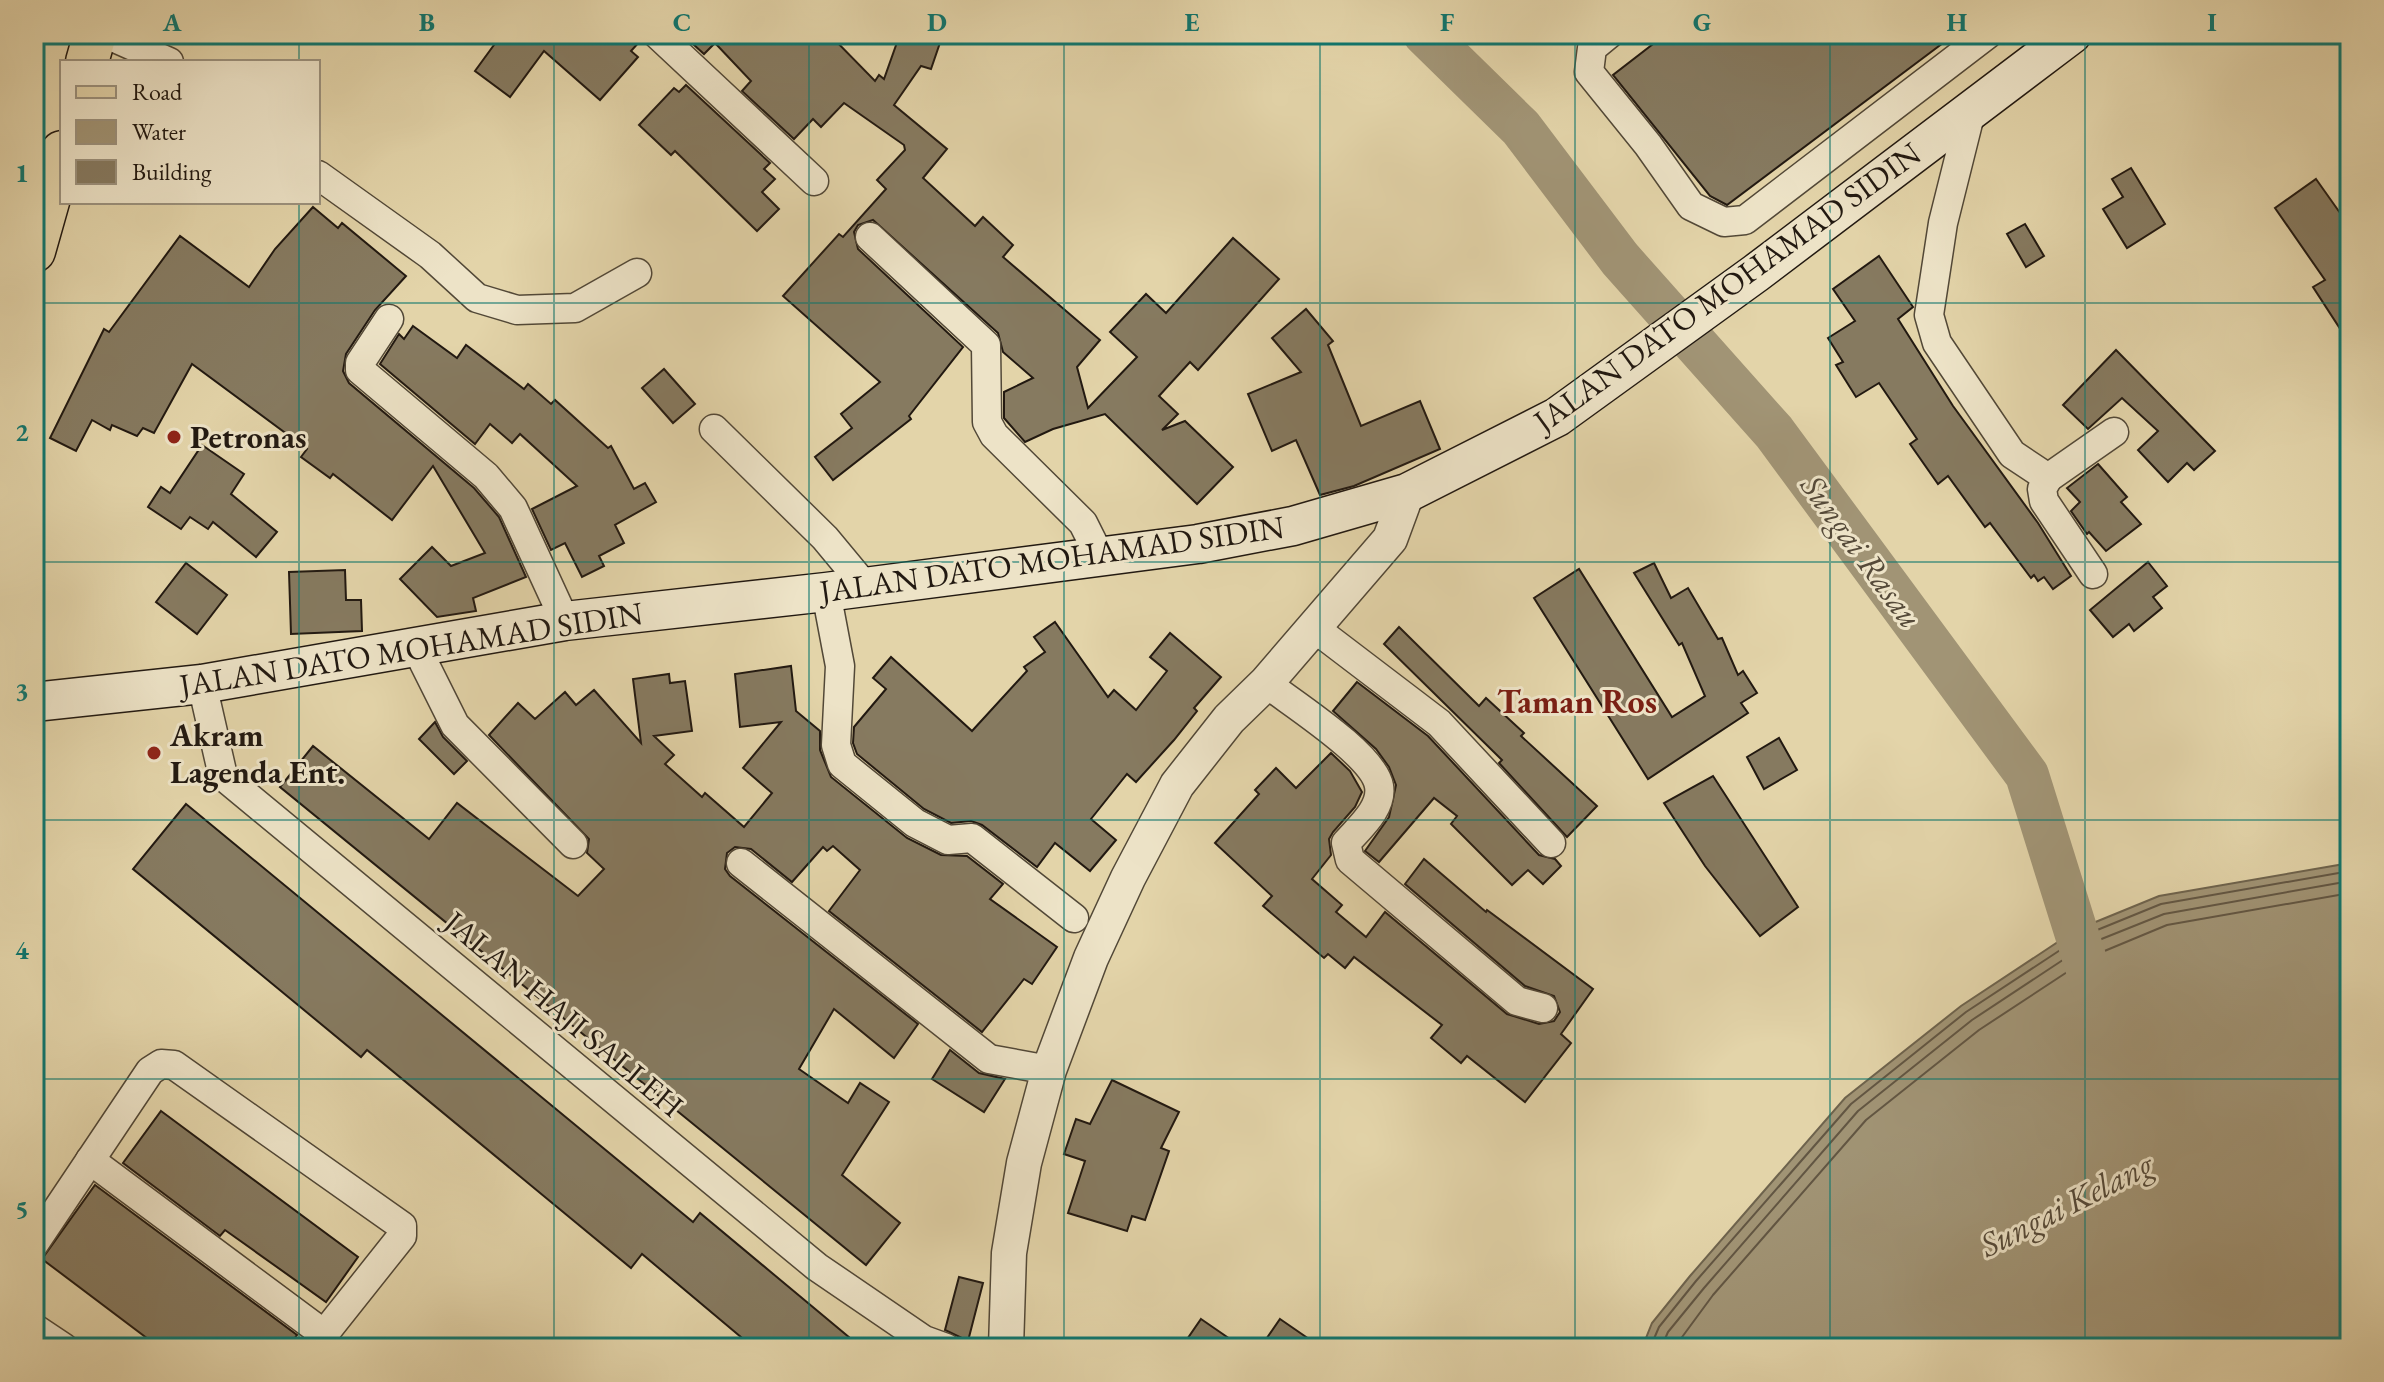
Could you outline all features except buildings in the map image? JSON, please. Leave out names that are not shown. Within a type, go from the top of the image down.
[{"type":"main road","points":[[88,60],[95,34]]},
{"type":"main road","name":"JALAN DATO MOHAMAD SIDIN","points":[[34,702],[202,684],[565,621],[826,592],[1198,544],[1293,526],[1407,493],[1557,417],[1756,273],[2072,34]]},
{"type":"main road","points":[[34,251],[60,159]]},
{"type":"street","points":[[106,34],[164,60]]},
{"type":"street","points":[[657,34],[814,181]]},
{"type":"street","points":[[1605,35],[1592,48],[1589,72],[1648,145],[1691,206],[1724,222],[1745,220],[1988,34]]},
{"type":"street","points":[[1972,107],[1943,223],[1929,315],[1937,343],[2012,454],[2048,478]]},
{"type":"street","points":[[320,176],[430,255],[477,298],[517,310],[575,308],[637,273]]},
{"type":"street","points":[[870,237],[986,345],[987,422],[994,435],[1083,523],[1100,557]]},
{"type":"street","points":[[389,319],[360,363],[360,370],[486,476],[513,508],[565,621]]},
{"type":"street","points":[[714,429],[825,538],[864,585]]},
{"type":"street","points":[[2093,574],[2044,501],[2042,489],[2048,478],[2114,432]]},
{"type":"street","points":[[1006,1348],[1009,1253],[1024,1163],[1049,1070],[1091,958],[1177,785],[1229,719],[1266,683],[1390,539],[1407,493]]},
{"type":"street","points":[[826,592],[840,666],[836,745],[842,764],[915,823],[948,840],[972,838],[1074,918]]},
{"type":"street","points":[[1313,627],[1439,723],[1551,843]]},
{"type":"street","points":[[415,645],[455,725],[573,844]]},
{"type":"street","points":[[1266,683],[1371,766],[1380,788],[1374,811],[1346,843],[1350,860],[1517,1001],[1543,1008]]},
{"type":"street","name":"JALAN HAJI SALLEH","points":[[202,684],[223,776],[817,1267],[924,1340],[946,1348]]},
{"type":"street","points":[[741,863],[989,1059],[1049,1070]]},
{"type":"street","points":[[34,1244],[90,1160],[150,1071],[161,1064],[174,1065],[402,1226],[402,1236],[318,1341],[90,1160]]},
{"type":"street","points":[[34,1328],[64,1348]]},
{"type":"water","name":"Sungai Kelang","points":[[2350,863],[2350,1348],[1642,1348],[1652,1323],[1690,1276],[1845,1098],[1961,1006],[2076,930],[2159,896]]},
{"type":"waterway","name":"Sungai Rasau","points":[[1425,34],[1521,128],[1620,259],[1774,432],[2027,775],[2093,986]]},
{"type":"place","name":"Petronas","points":[[174,437]]},
{"type":"place","name":"Akram Lagenda Ent.","points":[[154,753]]},
{"type":"district","name":"Taman Ros","points":[[1577,701]]}]
